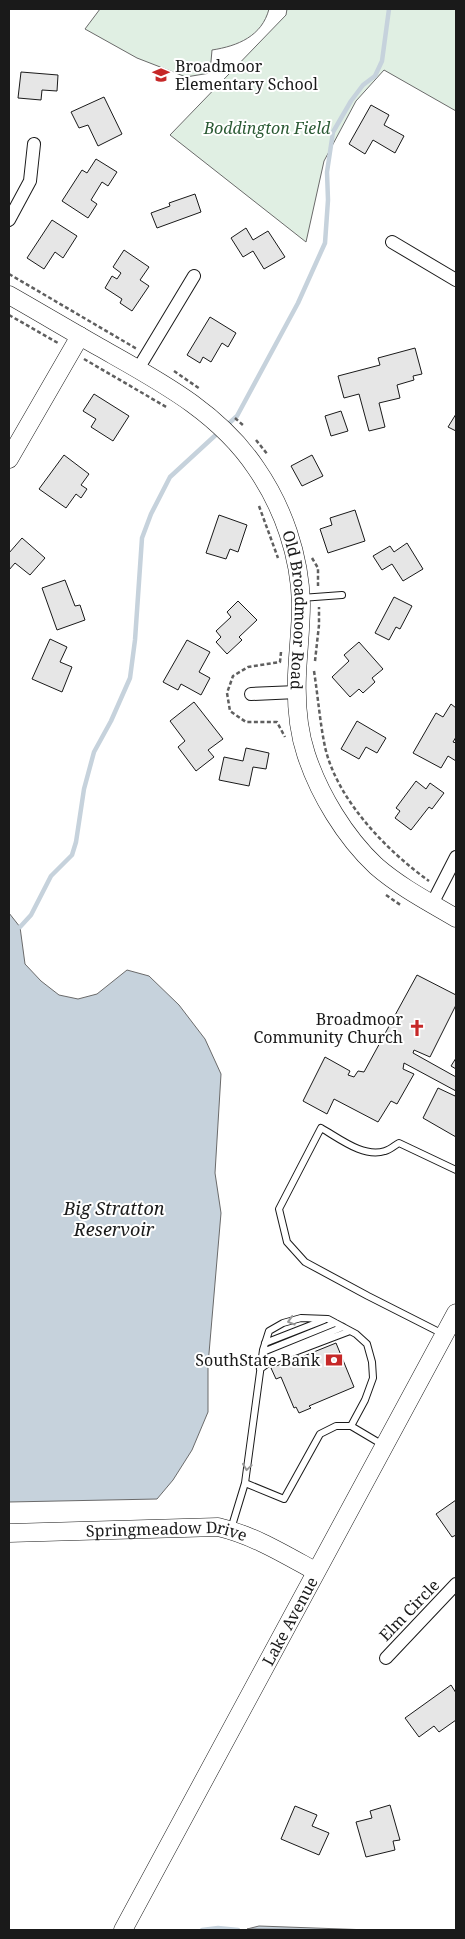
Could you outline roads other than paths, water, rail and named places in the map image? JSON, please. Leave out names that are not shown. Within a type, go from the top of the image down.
[{"type":"street","points":[[9,220],[30,181],[34,144]]},
{"type":"street","points":[[392,242],[456,280]]},
{"type":"street","points":[[138,369],[194,276]]},
{"type":"street","name":"Old Broadmoor Road","points":[[9,295],[75,344],[138,369],[205,412],[223,428],[249,444],[256,467],[281,511],[299,574],[301,598],[297,692],[306,752],[316,780],[331,807],[355,842],[375,865],[412,893],[436,896],[456,918]]},
{"type":"street","points":[[9,459],[75,344]]},
{"type":"street","points":[[251,694],[297,692]]},
{"type":"street","points":[[436,896],[456,856]]},
{"type":"street","name":"Lake Avenue","points":[[123,1930],[456,1313]]},
{"type":"street","name":"Springmeadow Drive","points":[[9,1533],[218,1527],[262,1542],[316,1571]]},
{"type":"street","name":"Elm Circle","points":[[386,1658],[456,1584]]},
{"type":"lane","points":[[301,598],[342,595]]},
{"type":"lane","points":[[444,1334],[305,1262],[287,1242],[279,1210],[321,1128],[353,1147],[368,1151],[384,1151],[399,1143],[456,1170]]},
{"type":"lane","points":[[231,1530],[245,1483],[262,1352],[269,1331],[283,1323],[301,1318],[328,1319],[350,1331],[367,1344],[372,1362],[373,1378],[366,1400],[352,1426]]},
{"type":"lane","points":[[265,1343],[328,1319]]},
{"type":"lane","points":[[262,1352],[335,1322]]},
{"type":"lane","points":[[262,1360],[343,1327]]},
{"type":"lane","points":[[260,1369],[271,1361],[350,1331]]},
{"type":"lane","points":[[245,1483],[284,1499],[320,1434],[336,1426],[352,1426],[384,1445]]},
{"type":"water","name":"Big Stratton Reservoir","points":[[9,913],[20,927],[25,964],[41,981],[59,995],[78,999],[97,994],[127,970],[149,976],[179,1005],[205,1039],[221,1074],[215,1173],[221,1213],[208,1365],[208,1412],[192,1450],[173,1480],[157,1499],[9,1502]]},
{"type":"water","points":[[259,1926],[370,1930],[247,1929]]},
{"type":"waterway","points":[[226,426],[237,416],[298,303],[325,243],[328,200],[327,172],[333,132],[351,101],[363,85],[375,76],[382,61],[389,9]]},
{"type":"waterway","points":[[20,927],[31,915],[51,876],[72,855],[76,842],[84,789],[94,752],[111,721],[130,678],[135,640],[142,538],[151,514],[170,477],[220,431]]},
{"type":"waterway","points":[[202,1930],[218,1928],[238,1930]]},
{"type":"place","name":"Broadmoor Elementary School","points":[[161,75]]},
{"type":"place","name":"Broadmoor Community Church","points":[[417,1028]]},
{"type":"place","name":"SouthState Bank","points":[[334,1360]]},
{"type":"park label","name":"Boddington Field","points":[[267,128]]}]
